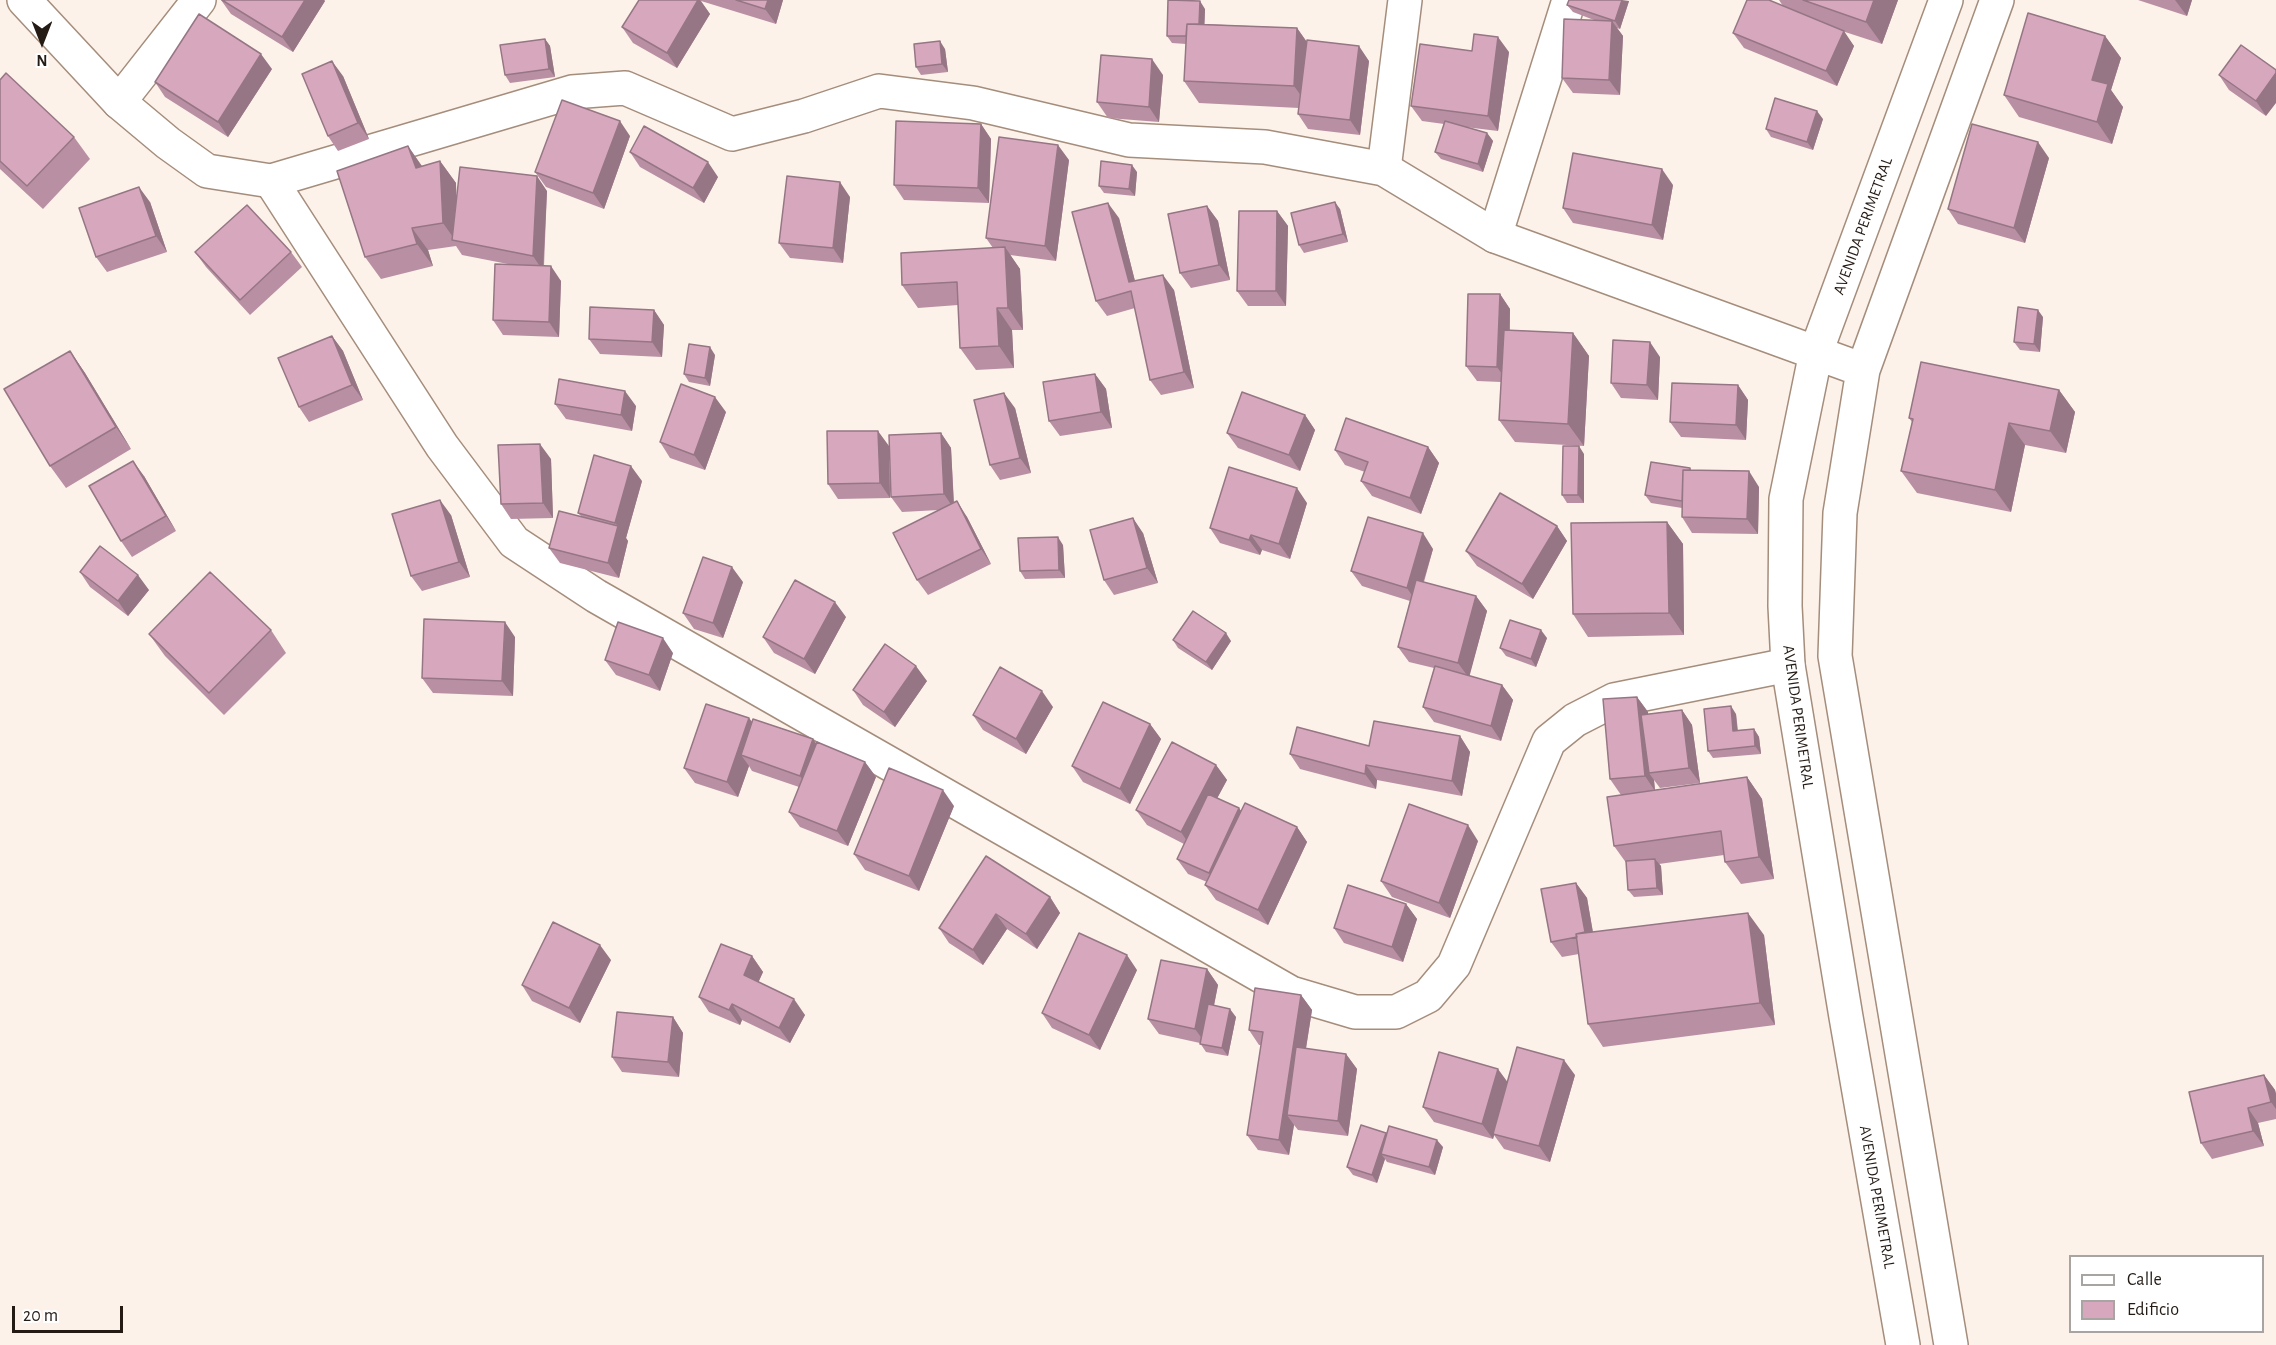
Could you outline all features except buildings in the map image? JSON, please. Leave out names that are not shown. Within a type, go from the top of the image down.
[{"type":"street","points":[[24,0],[119,102],[168,143],[207,171],[271,181],[572,92],[625,88],[732,134],[804,116],[879,91],[973,104],[1129,140],[1265,147],[1384,169],[1495,236],[1863,370]]},
{"type":"street","points":[[119,102],[199,0]]},
{"type":"street","points":[[1384,169],[1405,0]]},
{"type":"street","points":[[1495,236],[1569,0]]},
{"type":"street","name":"AVENIDA PERIMETRAL","points":[[1903,1345],[1845,1017],[1788,665],[1785,606],[1786,500],[1816,352],[1946,0]]},
{"type":"street","points":[[1951,1345],[1835,656],[1840,513],[1863,370],[1997,0]]},
{"type":"street","points":[[271,181],[442,446],[514,543],[607,602],[1291,993],[1355,1012],[1396,1012],[1428,996],[1454,966],[1549,741],[1575,720],[1614,700],[1788,665]]}]
